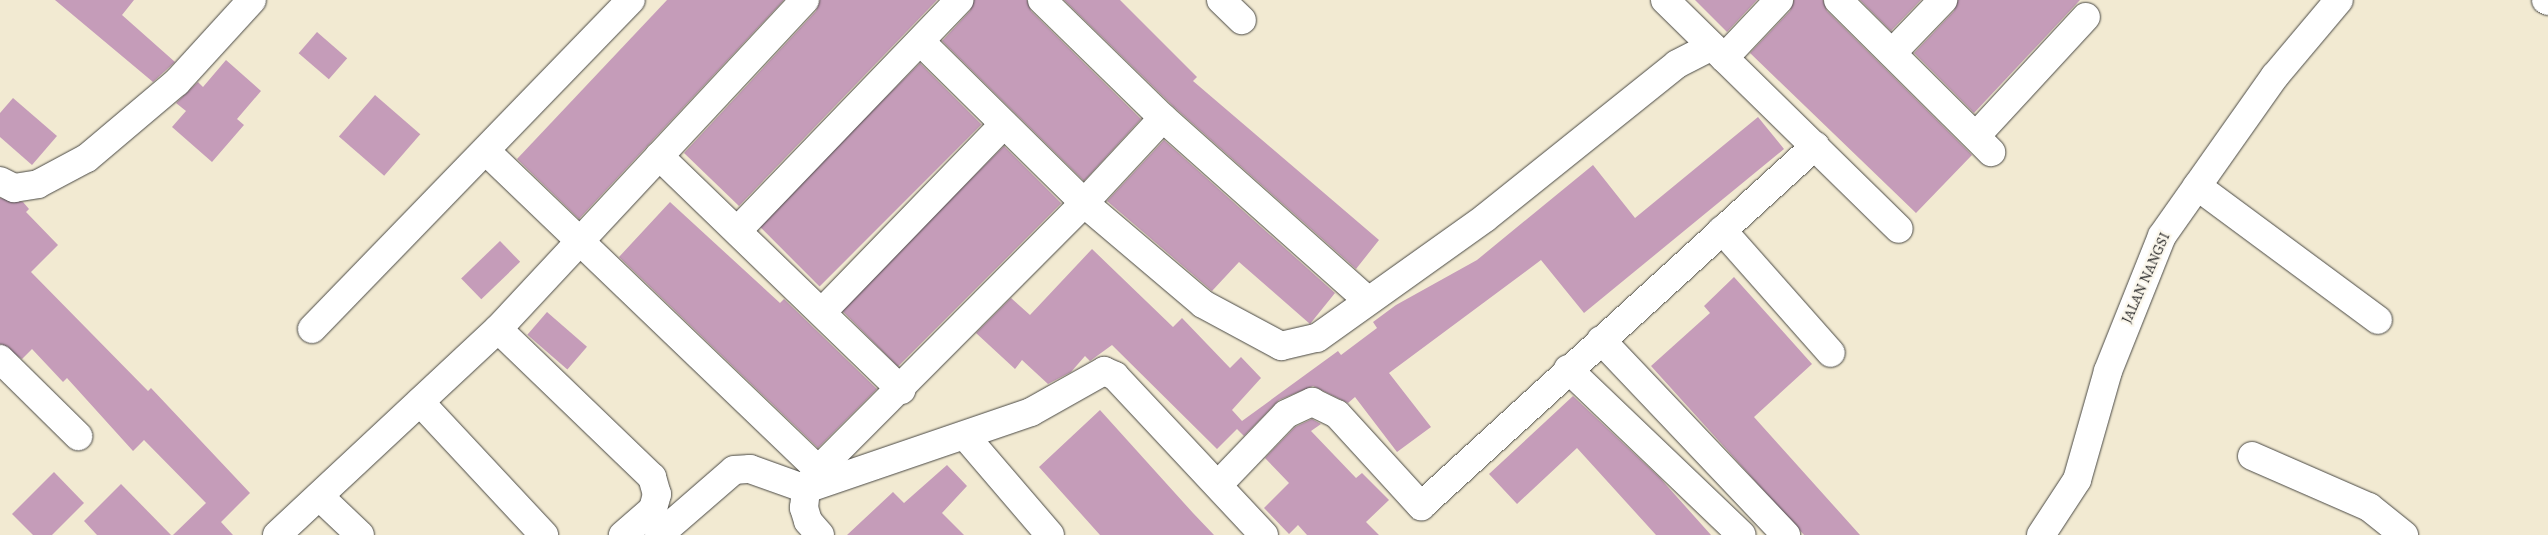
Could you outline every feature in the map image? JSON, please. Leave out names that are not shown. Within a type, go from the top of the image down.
[{"type":"street","points":[[0,182],[14,188],[38,184],[87,158],[177,82],[252,0]]},
{"type":"street","points":[[312,329],[488,153],[631,0]]},
{"type":"street","points":[[277,535],[320,497],[498,329],[805,0]]},
{"type":"street","points":[[739,229],[922,43],[959,0]]},
{"type":"street","points":[[1042,0],[1162,118],[1367,300]]},
{"type":"street","points":[[1221,0],[1242,20]]},
{"type":"street","points":[[1665,0],[1899,229]]},
{"type":"street","points":[[922,43],[1084,203],[1203,304],[1281,346],[1317,338],[1367,300],[1484,218],[1677,64],[1718,52],[1779,0]]},
{"type":"street","points":[[1838,0],[1984,144],[2086,17]]},
{"type":"street","points":[[1892,53],[1944,0]]},
{"type":"street","name":"JALAN NANGSI","points":[[2041,535],[2078,480],[2108,372],[2162,236],[2275,76],[2339,0]]},
{"type":"street","points":[[820,535],[808,521],[812,480],[1084,203],[1162,118]]},
{"type":"street","points":[[823,310],[1004,124]]},
{"type":"street","points":[[1218,485],[1286,414],[1312,402],[1337,414],[1421,506],[1815,146]]},
{"type":"street","points":[[488,153],[580,242],[812,480]]},
{"type":"street","points":[[660,156],[823,310],[901,390]]},
{"type":"street","points":[[2197,186],[2378,320]]},
{"type":"street","points":[[1722,230],[1831,353]]},
{"type":"street","points":[[498,329],[652,477],[657,494],[653,509],[623,535]]},
{"type":"street","points":[[1585,355],[1742,535]]},
{"type":"street","points":[[1585,355],[1786,535]]},
{"type":"street","points":[[0,359],[78,436]]},
{"type":"street","points":[[659,535],[734,470],[750,469],[812,480],[966,437],[1031,412],[1104,371],[1115,376],[1264,535]]},
{"type":"street","points":[[420,402],[544,535]]},
{"type":"street","points":[[966,437],[1050,535]]},
{"type":"street","points":[[2252,456],[2369,507],[2404,535]]},
{"type":"street","points":[[320,497],[360,535]]},
{"type":"building","points":[[55,0],[134,0],[122,15],[175,62],[153,82]]},
{"type":"building","points":[[667,0],[784,0],[579,219],[517,159]]},
{"type":"building","points":[[820,0],[937,0],[739,206],[684,153],[816,11]]},
{"type":"building","points":[[974,0],[1027,0],[1031,11],[1141,119],[1084,181],[942,41],[970,11]]},
{"type":"building","points":[[1064,0],[1120,0],[1197,77],[1193,81],[1379,240],[1356,269],[1174,107]]},
{"type":"building","points":[[1695,0],[1757,0],[1727,32]]},
{"type":"building","points":[[1794,0],[1823,0],[1827,11],[1972,155],[1916,213],[1750,53],[1790,11]]},
{"type":"building","points":[[1860,0],[1921,0],[1891,31]]},
{"type":"building","points":[[1958,0],[2080,0],[1974,113],[1914,53],[1954,11]]},
{"type":"building","points":[[317,32],[347,58],[329,79],[299,53]]},
{"type":"building","points":[[226,60],[261,91],[237,119],[244,125],[212,162],[172,127],[186,111],[176,103],[198,82],[203,87]]},
{"type":"building","points":[[920,63],[982,125],[820,286],[758,225]]},
{"type":"building","points":[[375,95],[420,134],[384,176],[339,137]]},
{"type":"building","points":[[13,98],[57,136],[32,165],[0,137],[0,113]]},
{"type":"building","points":[[1758,117],[1784,149],[1584,313],[1541,260],[1389,373],[1431,427],[1397,452],[1355,397],[1348,403],[1313,386],[1279,400],[1244,436],[1237,429],[1217,449],[1112,345],[1090,361],[1085,356],[1071,372],[1048,384],[1022,360],[1015,369],[976,333],[1011,298],[1030,315],[1092,249],[1173,327],[1182,318],[1230,368],[1241,357],[1261,378],[1232,410],[1242,421],[1338,351],[1341,355],[1377,328],[1373,322],[1396,305],[1477,260],[1593,165],[1635,218]]},
{"type":"building","points":[[1164,140],[1335,293],[1310,324],[1239,262],[1212,291],[1107,201]]},
{"type":"building","points":[[1004,146],[1061,203],[898,367],[841,309]]},
{"type":"building","points":[[0,198],[23,202],[29,209],[26,212],[58,245],[31,272],[148,391],[151,388],[250,493],[221,522],[233,535],[173,535],[206,503],[144,440],[133,451],[67,378],[63,382],[32,349],[22,359],[0,344]]},
{"type":"building","points":[[670,202],[780,303],[784,299],[877,389],[818,448],[619,257]]},
{"type":"building","points":[[500,241],[520,262],[481,299],[461,279]]},
{"type":"building","points":[[1734,277],[1812,364],[1754,417],[1860,535],[1804,535],[1651,366],[1710,313],[1704,306]]},
{"type":"building","points":[[547,312],[587,347],[567,369],[527,335]]},
{"type":"building","points":[[1573,396],[1660,478],[1711,535],[1656,535],[1577,448],[1517,504],[1489,474]]},
{"type":"building","points":[[1100,410],[1214,535],[1100,535],[1039,467]]},
{"type":"building","points":[[1312,419],[1321,424],[1311,431],[1356,478],[1362,473],[1389,500],[1366,522],[1379,535],[1307,535],[1298,525],[1289,534],[1264,508],[1289,483],[1265,458],[1295,427]]},
{"type":"building","points":[[947,465],[967,486],[942,513],[964,535],[847,535],[893,492],[904,503]]},
{"type":"building","points":[[54,472],[84,503],[52,535],[33,535],[12,514]]},
{"type":"building","points":[[121,484],[171,535],[97,535],[84,521]]}]
